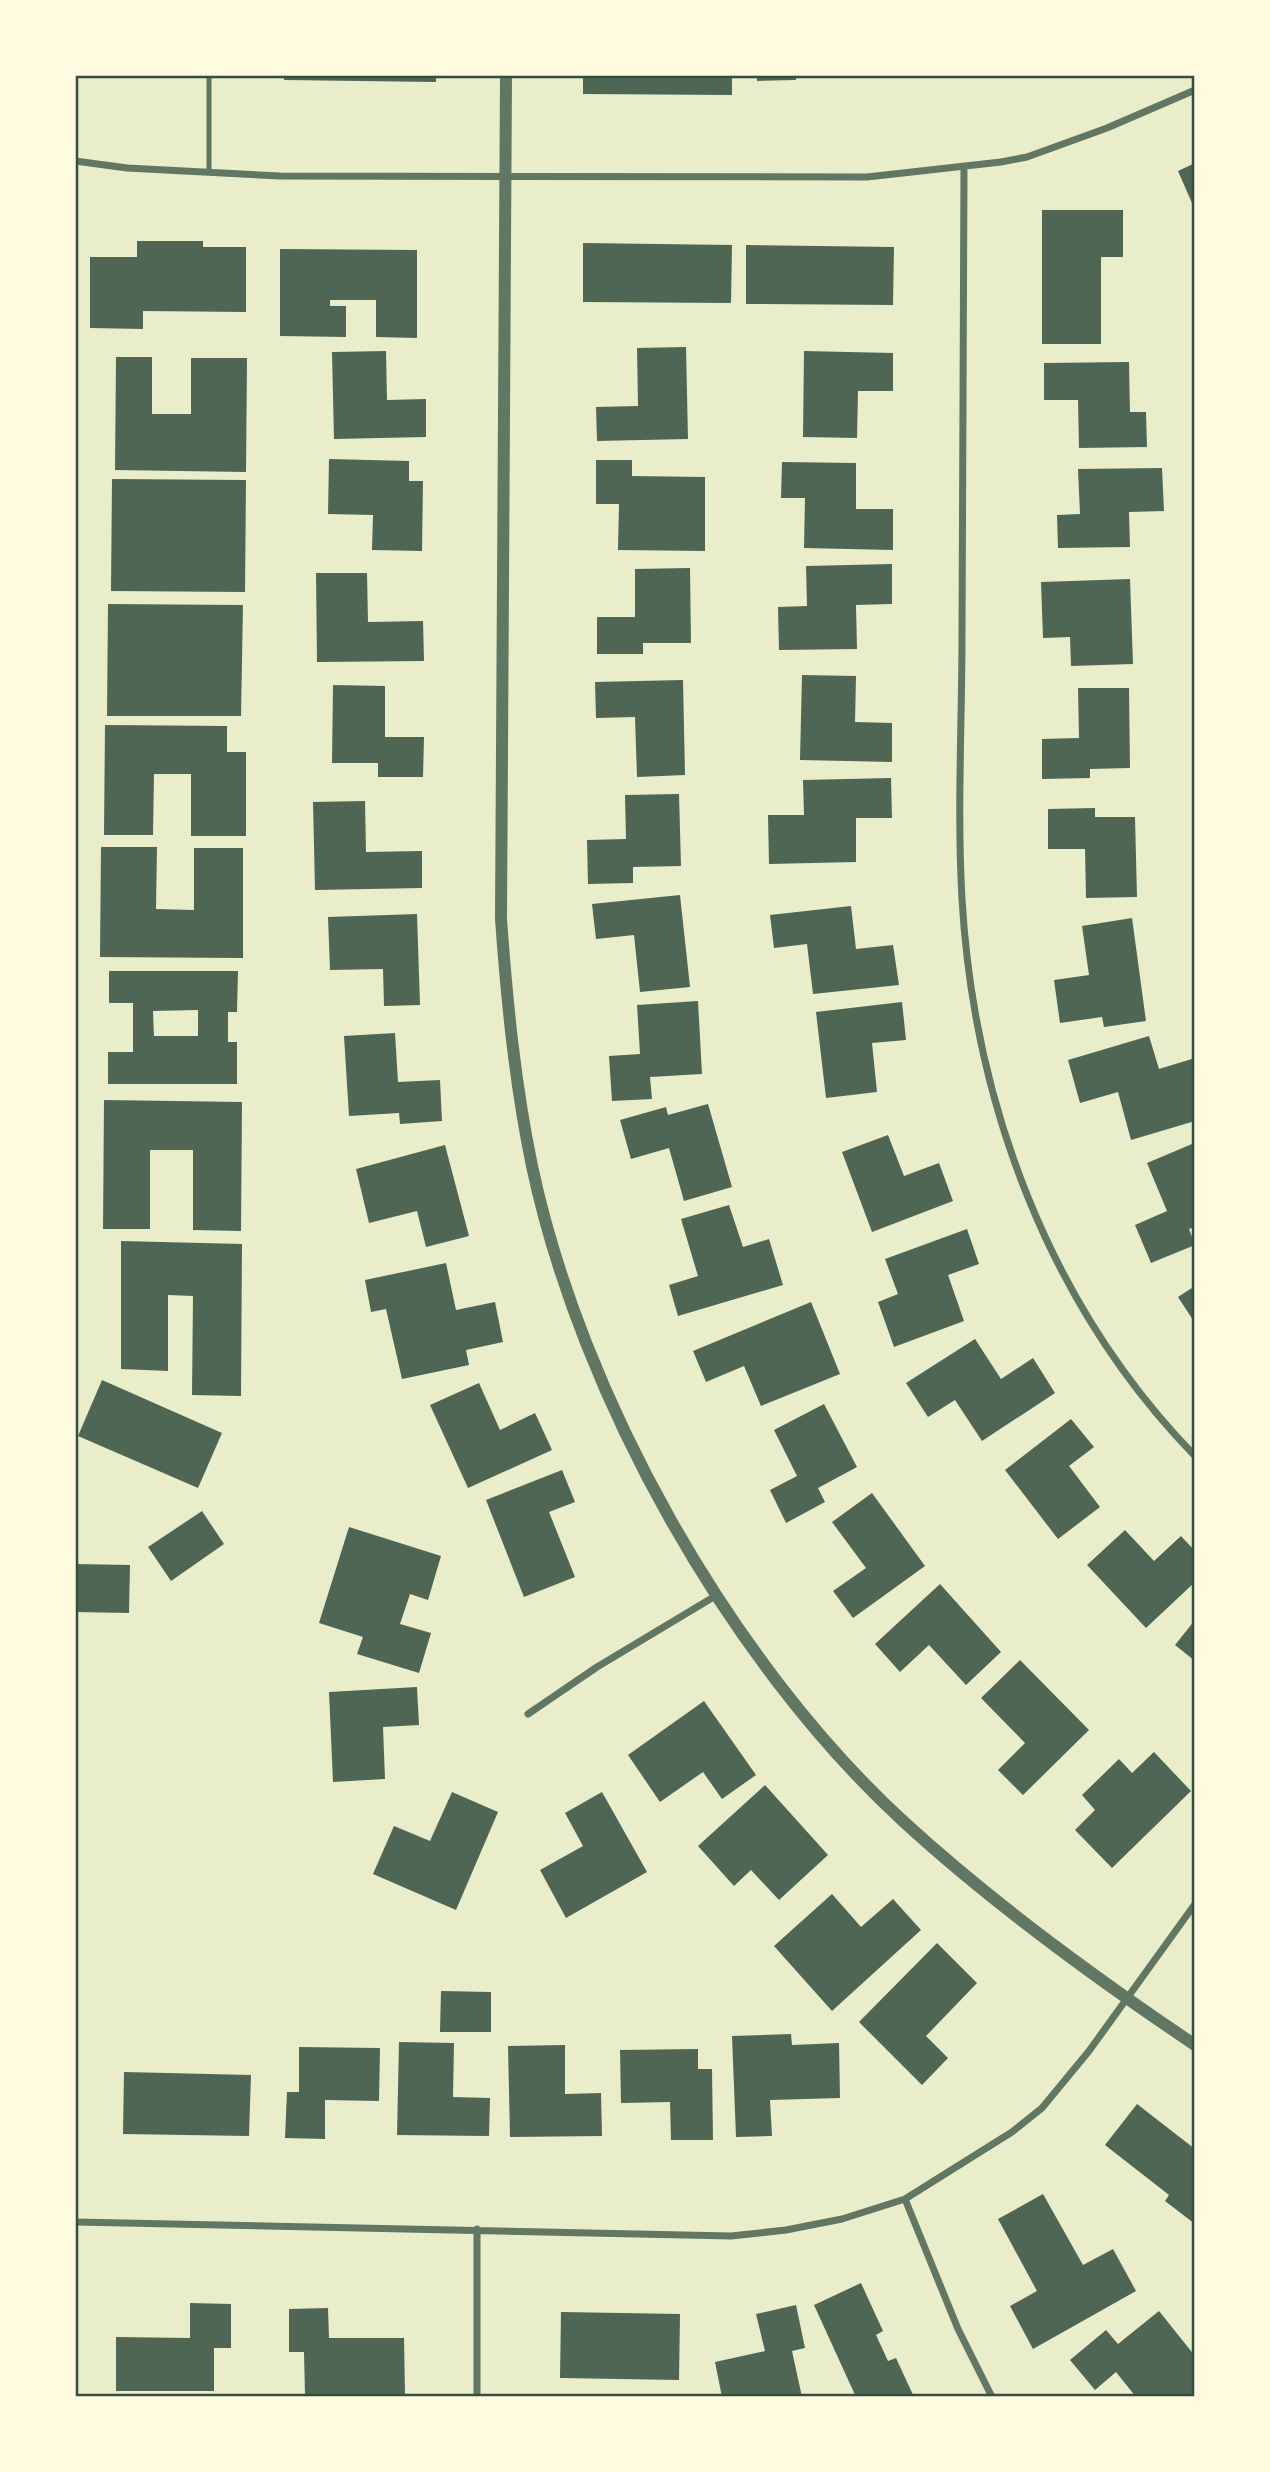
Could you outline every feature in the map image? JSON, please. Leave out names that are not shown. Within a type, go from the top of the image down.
[{"type":"street","points":[[506,75],[501,919],[511,1049],[532,1168],[554,1252],[606,1393],[652,1487],[717,1595],[801,1712],[902,1820],[975,1881],[1127,1999],[1195,2045]]},
{"type":"street","points":[[75,161],[127,169],[280,176],[506,174],[867,177],[964,167],[1027,156],[1107,128],[1195,90]]},
{"type":"street","points":[[964,167],[962,899],[977,1034],[1010,1156],[1068,1286],[1114,1361],[1159,1419],[1195,1456]]},
{"type":"street","points":[[528,1714],[597,1667],[717,1595]]},
{"type":"street","points":[[75,2222],[731,2236],[786,2230],[842,2219],[905,2199],[1012,2132],[1042,2109],[1127,1999],[1195,1904]]},
{"type":"street","points":[[905,2199],[958,2329],[992,2397]]},
{"type":"street","points":[[477,2229],[477,2397]]},
{"type":"lane","points":[[209,75],[209,173]]},
{"type":"building","points":[[284,75],[436,75],[436,82],[284,80]]},
{"type":"building","points":[[583,75],[732,75],[732,95],[583,94]]},
{"type":"building","points":[[757,75],[796,75],[796,80],[757,81]]},
{"type":"building","points":[[1195,163],[1195,210],[1178,171]]},
{"type":"building","points":[[1042,210],[1123,210],[1123,257],[1101,257],[1101,344],[1042,344]]},
{"type":"building","points":[[137,241],[203,241],[203,247],[246,247],[246,312],[143,311],[143,329],[90,328],[90,257],[137,257]]},
{"type":"building","points":[[583,243],[732,245],[731,303],[583,302]]},
{"type":"building","points":[[746,245],[894,247],[893,305],[746,304]]},
{"type":"building","points":[[280,249],[417,250],[417,338],[376,337],[376,300],[330,300],[330,306],[346,306],[346,337],[280,336]]},
{"type":"building","points":[[686,347],[688,439],[597,441],[596,407],[638,406],[637,348]]},
{"type":"building","points":[[386,351],[387,400],[426,399],[426,437],[334,439],[332,352]]},
{"type":"building","points":[[804,351],[893,353],[893,391],[858,391],[857,438],[803,437]]},
{"type":"building","points":[[116,357],[152,357],[152,414],[191,414],[191,358],[247,358],[246,472],[115,470]]},
{"type":"building","points":[[1129,362],[1130,412],[1146,412],[1147,447],[1079,448],[1078,400],[1044,400],[1044,363]]},
{"type":"building","points":[[329,459],[409,461],[409,481],[423,481],[422,551],[372,550],[373,515],[328,514]]},
{"type":"building","points":[[596,460],[632,460],[632,476],[705,477],[705,551],[618,550],[619,504],[596,504]]},
{"type":"building","points":[[782,462],[856,463],[856,509],[893,509],[893,550],[804,548],[805,498],[781,498]]},
{"type":"building","points":[[1162,468],[1164,511],[1129,512],[1130,547],[1058,548],[1057,515],[1080,514],[1078,469]]},
{"type":"building","points":[[112,479],[246,480],[245,592],[111,591]]},
{"type":"building","points":[[892,564],[892,604],[856,605],[857,649],[779,650],[778,607],[807,606],[806,566]]},
{"type":"building","points":[[690,568],[691,643],[643,643],[643,654],[597,654],[597,617],[635,617],[635,569]]},
{"type":"building","points":[[316,573],[367,573],[368,622],[423,621],[424,661],[317,662]]},
{"type":"building","points":[[1130,579],[1133,664],[1071,666],[1070,637],[1043,638],[1041,582]]},
{"type":"building","points":[[108,604],[243,605],[241,716],[107,716]]},
{"type":"building","points":[[802,675],[856,676],[855,722],[892,723],[892,762],[800,760]]},
{"type":"building","points":[[683,680],[685,775],[637,777],[635,717],[596,718],[595,682]]},
{"type":"building","points":[[333,685],[385,686],[385,737],[424,737],[423,777],[378,777],[378,763],[332,763]]},
{"type":"building","points":[[1078,688],[1129,688],[1130,768],[1090,769],[1090,778],[1042,779],[1042,739],[1079,738]]},
{"type":"building","points":[[105,725],[227,726],[227,752],[246,752],[246,836],[191,836],[191,774],[154,774],[153,835],[104,835]]},
{"type":"building","points":[[891,778],[892,818],[856,818],[856,862],[769,864],[768,815],[804,815],[803,780]]},
{"type":"building","points":[[679,794],[681,866],[633,867],[633,883],[588,884],[587,840],[626,839],[625,795]]},
{"type":"building","points":[[365,801],[366,852],[422,851],[422,888],[315,890],[313,802]]},
{"type":"building","points":[[1095,808],[1095,817],[1135,817],[1137,897],[1086,898],[1085,849],[1048,849],[1048,809]]},
{"type":"building","points":[[101,847],[157,847],[156,909],[194,910],[194,848],[243,848],[243,958],[100,957]]},
{"type":"building","points":[[680,895],[690,987],[640,992],[634,935],[596,939],[592,904]]},
{"type":"building","points":[[851,906],[856,949],[893,945],[899,985],[813,994],[807,944],[774,948],[770,915]]},
{"type":"building","points":[[417,914],[420,1005],[384,1006],[383,969],[330,970],[328,917]]},
{"type":"building","points":[[1132,918],[1146,1021],[1104,1027],[1102,1017],[1060,1023],[1054,980],[1089,975],[1082,926]]},
{"type":"building","points":[[109,971],[238,971],[237,1012],[228,1012],[228,1042],[237,1042],[237,1084],[108,1084],[108,1052],[133,1052],[133,1003],[109,1003]],"holes":[[[198,1010],[198,1036],[154,1036],[153,1011]]]},
{"type":"building","points":[[698,1001],[702,1074],[650,1077],[652,1099],[612,1101],[609,1056],[640,1054],[637,1005]]},
{"type":"building","points":[[902,1002],[906,1040],[872,1043],[877,1092],[826,1098],[816,1012]]},
{"type":"building","points":[[395,1033],[398,1082],[440,1080],[442,1121],[400,1124],[399,1113],[349,1116],[344,1036]]},
{"type":"building","points":[[1149,1036],[1159,1069],[1195,1058],[1195,1121],[1131,1140],[1118,1092],[1080,1103],[1068,1060]]},
{"type":"building","points":[[104,1100],[242,1102],[241,1231],[193,1230],[193,1150],[150,1150],[150,1229],[103,1229]]},
{"type":"building","points":[[708,1104],[732,1187],[684,1201],[669,1148],[631,1159],[620,1120],[666,1107],[668,1115]]},
{"type":"building","points":[[888,1135],[904,1176],[939,1163],[953,1201],[872,1232],[842,1152]]},
{"type":"building","points":[[1192,1144],[1195,1151],[1195,1227],[1189,1229],[1195,1245],[1151,1263],[1135,1225],[1167,1211],[1147,1163]]},
{"type":"building","points":[[445,1145],[469,1236],[426,1247],[417,1211],[369,1223],[356,1169]]},
{"type":"building","points":[[729,1205],[743,1247],[769,1239],[783,1285],[678,1316],[669,1285],[698,1276],[681,1219]]},
{"type":"building","points":[[967,1229],[979,1264],[948,1275],[964,1321],[894,1347],[878,1302],[898,1294],[885,1259]]},
{"type":"building","points":[[121,1241],[242,1244],[241,1396],[192,1395],[193,1296],[168,1295],[168,1371],[121,1369]]},
{"type":"building","points":[[446,1263],[456,1310],[495,1302],[503,1342],[466,1350],[469,1365],[402,1379],[386,1309],[371,1312],[365,1280]]},
{"type":"building","points":[[1195,1286],[1195,1323],[1178,1297]]},
{"type":"building","points":[[811,1302],[840,1374],[761,1406],[744,1366],[706,1382],[693,1351]]},
{"type":"building","points":[[975,1339],[1001,1379],[1033,1358],[1055,1393],[982,1441],[955,1400],[928,1417],[906,1383]]},
{"type":"building","points":[[102,1380],[222,1433],[198,1488],[78,1436]]},
{"type":"building","points":[[479,1383],[500,1430],[535,1413],[552,1450],[468,1488],[430,1405]]},
{"type":"building","points":[[824,1404],[857,1467],[818,1488],[825,1502],[786,1523],[770,1490],[797,1476],[774,1430]]},
{"type":"building","points":[[1071,1419],[1094,1447],[1069,1466],[1100,1507],[1058,1539],[1005,1470]]},
{"type":"building","points":[[562,1470],[575,1502],[549,1512],[575,1577],[524,1597],[486,1500]]},
{"type":"building","points":[[872,1493],[925,1566],[853,1618],[833,1591],[866,1568],[832,1522]]},
{"type":"building","points":[[202,1511],[224,1544],[171,1581],[148,1547]]},
{"type":"building","points":[[349,1527],[441,1556],[428,1600],[410,1594],[400,1624],[431,1633],[419,1673],[357,1654],[363,1637],[319,1623]]},
{"type":"building","points":[[1125,1530],[1154,1561],[1181,1536],[1195,1551],[1195,1582],[1146,1628],[1087,1565]]},
{"type":"building","points":[[75,1564],[130,1565],[129,1613],[75,1612]]},
{"type":"building","points":[[940,1584],[1001,1652],[966,1685],[929,1645],[900,1672],[875,1644]]},
{"type":"building","points":[[1195,1620],[1195,1661],[1175,1645]]},
{"type":"building","points":[[1020,1660],[1089,1730],[1023,1795],[998,1770],[1025,1743],[981,1698]]},
{"type":"building","points":[[417,1687],[419,1725],[383,1727],[385,1779],[333,1782],[329,1692]]},
{"type":"building","points":[[704,1701],[756,1775],[722,1799],[703,1772],[660,1802],[628,1755]]},
{"type":"building","points":[[1154,1752],[1191,1791],[1112,1868],[1075,1830],[1095,1810],[1082,1795],[1119,1759],[1132,1773]]},
{"type":"building","points":[[765,1785],[828,1855],[779,1900],[751,1870],[734,1886],[698,1846]]},
{"type":"building","points":[[452,1792],[498,1812],[456,1910],[373,1874],[394,1826],[430,1841]]},
{"type":"building","points":[[602,1792],[647,1872],[566,1918],[540,1870],[583,1846],[565,1813]]},
{"type":"building","points":[[832,1894],[861,1927],[893,1899],[921,1930],[832,2011],[774,1946]]},
{"type":"building","points":[[937,1943],[977,1983],[926,2036],[948,2058],[922,2085],[859,2022]]},
{"type":"building","points":[[441,1991],[491,1992],[491,2032],[440,2032]]},
{"type":"building","points":[[791,2034],[792,2045],[839,2043],[840,2098],[770,2100],[772,2136],[736,2137],[732,2036]]},
{"type":"building","points":[[399,2042],[454,2043],[453,2097],[490,2098],[489,2136],[397,2135]]},
{"type":"building","points":[[565,2045],[565,2094],[601,2093],[602,2136],[510,2137],[508,2046]]},
{"type":"building","points":[[299,2047],[380,2048],[379,2101],[325,2100],[325,2139],[285,2138],[287,2092],[299,2092]]},
{"type":"building","points":[[698,2049],[698,2069],[712,2069],[713,2140],[671,2140],[670,2102],[621,2103],[620,2050]]},
{"type":"building","points":[[124,2072],[251,2075],[249,2136],[123,2134]]},
{"type":"building","points":[[1137,2104],[1195,2149],[1195,2224],[1165,2201],[1169,2195],[1105,2145]]},
{"type":"building","points":[[1043,2194],[1083,2265],[1113,2249],[1136,2291],[1033,2349],[1010,2306],[1037,2291],[998,2219]]},
{"type":"building","points":[[861,2283],[883,2331],[876,2335],[888,2361],[896,2358],[914,2397],[856,2397],[814,2305]]},
{"type":"building","points":[[190,2303],[231,2304],[231,2348],[214,2348],[214,2391],[116,2391],[116,2337],[190,2338]]},
{"type":"building","points":[[796,2305],[805,2348],[792,2351],[802,2397],[722,2397],[715,2362],[765,2351],[756,2314]]},
{"type":"building","points":[[328,2308],[329,2338],[404,2338],[405,2394],[305,2395],[304,2352],[289,2352],[289,2309]]},
{"type":"building","points":[[1159,2311],[1195,2356],[1195,2397],[1136,2397],[1116,2372],[1095,2390],[1070,2360],[1106,2330],[1118,2344]]},
{"type":"building","points":[[561,2312],[680,2314],[679,2380],[560,2378]]}]
